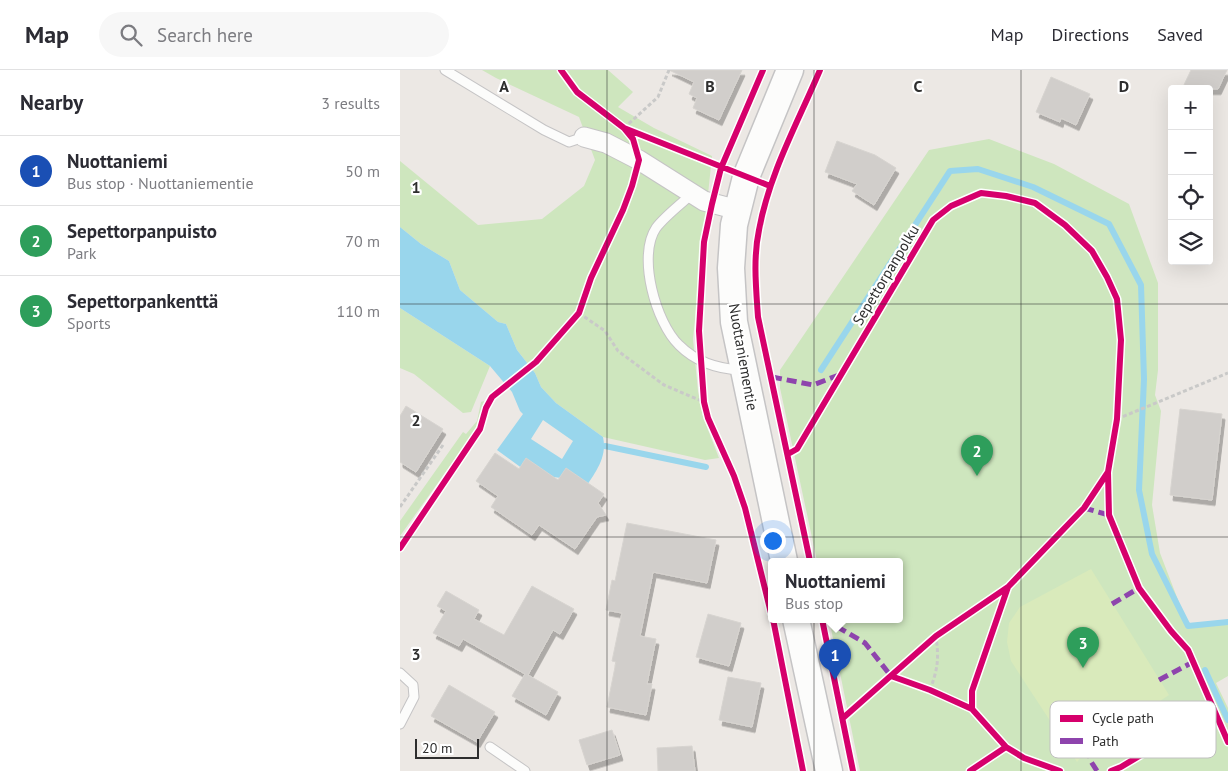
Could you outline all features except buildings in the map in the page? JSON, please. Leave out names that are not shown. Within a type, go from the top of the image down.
[{"type":"main road","name":"Nuottaniementie","points":[[783,558],[734,322],[731,268],[734,225],[752,159],[790,70]]},
{"type":"main road","points":[[797,623],[829,771]]},
{"type":"street","points":[[584,137],[606,143],[639,160],[692,194],[712,204],[738,210]]},
{"type":"lane","points":[[445,70],[544,130],[570,142],[584,137]]},
{"type":"lane","points":[[692,194],[656,228],[648,250],[649,283],[663,324],[678,345],[700,361],[723,369],[743,370]]},
{"type":"lane","points":[[400,672],[413,685],[414,697],[400,724]]},
{"type":"lane","points":[[490,748],[526,771]]},
{"type":"path","points":[[624,128],[658,97],[669,70]]},
{"type":"path","points":[[617,123],[633,132]]},
{"type":"path","points":[[624,128],[633,139],[639,160]]},
{"type":"path","points":[[573,320],[579,313],[582,304]]},
{"type":"path","points":[[579,313],[605,331],[618,350],[664,385],[704,402]]},
{"type":"path","points":[[700,361],[706,410]]},
{"type":"path","points":[[1117,419],[1228,373]]},
{"type":"path","points":[[1116,428],[1117,410]]},
{"type":"path","points":[[400,508],[443,445]]},
{"type":"path","points":[[928,643],[944,631]]},
{"type":"path","points":[[930,690],[936,674],[939,657],[936,636]]},
{"type":"path","points":[[922,687],[939,694]]},
{"type":"green space","points":[[482,70],[608,70],[633,92],[618,107],[654,128],[712,156],[693,339],[698,391],[703,417],[719,458],[705,460],[603,437],[556,403],[541,387],[535,373],[517,350],[506,324],[498,322],[460,290],[449,261],[421,244],[400,227],[400,161],[478,225],[542,219],[584,186],[595,160],[579,117]]},
{"type":"green space","points":[[989,139],[1054,164],[1129,204],[1158,283],[1158,370],[1155,395],[1161,411],[1152,505],[1160,553],[1188,626],[1228,622],[1228,676],[1216,683],[1228,708],[1228,771],[860,771],[830,623],[903,623],[903,558],[816,558],[780,388],[780,370],[929,150]]},
{"type":"green space","points":[[400,308],[490,366],[471,412],[463,413],[414,374],[400,368]]},
{"type":"green space","points":[[484,401],[481,419],[477,428],[400,536],[400,521],[463,432],[466,434],[477,421],[481,402]]},
{"type":"green space","points":[[1091,569],[1169,695],[1160,701],[1050,701],[1050,721],[1011,661],[1007,642],[1009,623],[1020,607]]},
{"type":"water","points":[[400,227],[421,244],[449,261],[460,290],[498,322],[506,324],[517,350],[535,373],[541,387],[556,403],[603,437],[604,445],[601,460],[582,493],[561,478],[534,477],[497,450],[523,414],[512,392],[490,366],[400,308]],"holes":[[[543,420],[573,441],[562,459],[531,439]]]},
{"type":"pier","points":[[529,362],[534,368],[507,390],[502,384]]},
{"type":"waterway","points":[[821,370],[950,171],[978,169],[1033,187],[1109,224],[1141,285],[1144,379],[1139,490],[1152,554],[1188,626],[1228,622]]},
{"type":"waterway","points":[[605,446],[706,467]]},
{"type":"waterway","points":[[1205,670],[1228,720]]},
{"type":"marked path","points":[[772,377],[813,385],[839,375]]},
{"type":"marked path","points":[[1084,508],[1109,515]]},
{"type":"marked path","points":[[1112,604],[1139,588]]},
{"type":"marked path","points":[[831,623],[865,643],[891,676]]},
{"type":"marked path","points":[[1159,680],[1193,662]]},
{"type":"marked path","points":[[1090,758],[1097,771]]},
{"type":"cycle path","points":[[561,70],[577,92],[624,128],[770,186]]},
{"type":"cycle path","points":[[763,70],[721,168],[712,204],[704,242],[699,331],[704,402],[708,418],[734,476],[745,508],[768,601]]},
{"type":"cycle path","points":[[809,558],[758,317],[756,262],[759,230],[770,189],[785,148],[820,70]]},
{"type":"cycle path","points":[[400,548],[480,429],[486,408],[492,397],[536,362],[579,313],[591,278],[623,210],[639,160],[633,139],[624,128]]},
{"type":"cycle path","name":"Sepettorpanpolku","points":[[788,454],[797,449],[933,220],[951,206],[981,193],[1006,196],[1035,203],[1065,225],[1092,251],[1117,299],[1121,340],[1117,419],[1108,472],[1109,515],[1139,588],[1171,631],[1188,650],[1210,701]]},
{"type":"cycle path","points":[[1006,747],[972,709],[972,691],[1008,587],[1084,508],[1108,472]]},
{"type":"cycle path","points":[[843,718],[936,636],[1008,587]]},
{"type":"cycle path","points":[[774,623],[803,771]]},
{"type":"cycle path","points":[[823,623],[853,771]]},
{"type":"cycle path","points":[[891,676],[930,690],[972,709]]},
{"type":"cycle path","name":"Sepettorpanpolku","points":[[1216,714],[1228,742]]},
{"type":"cycle path","points":[[970,771],[1006,747],[1024,758],[1060,771]]},
{"type":"cycle path","points":[[1111,771],[1136,758]]},
{"type":"place","name":"Sepettorpanpuisto","points":[[977,476]]},
{"type":"place","name":"Sepettorpankenttä","points":[[1083,668]]},
{"type":"place","name":"Nuottaniemi","points":[[835,680]]}]
